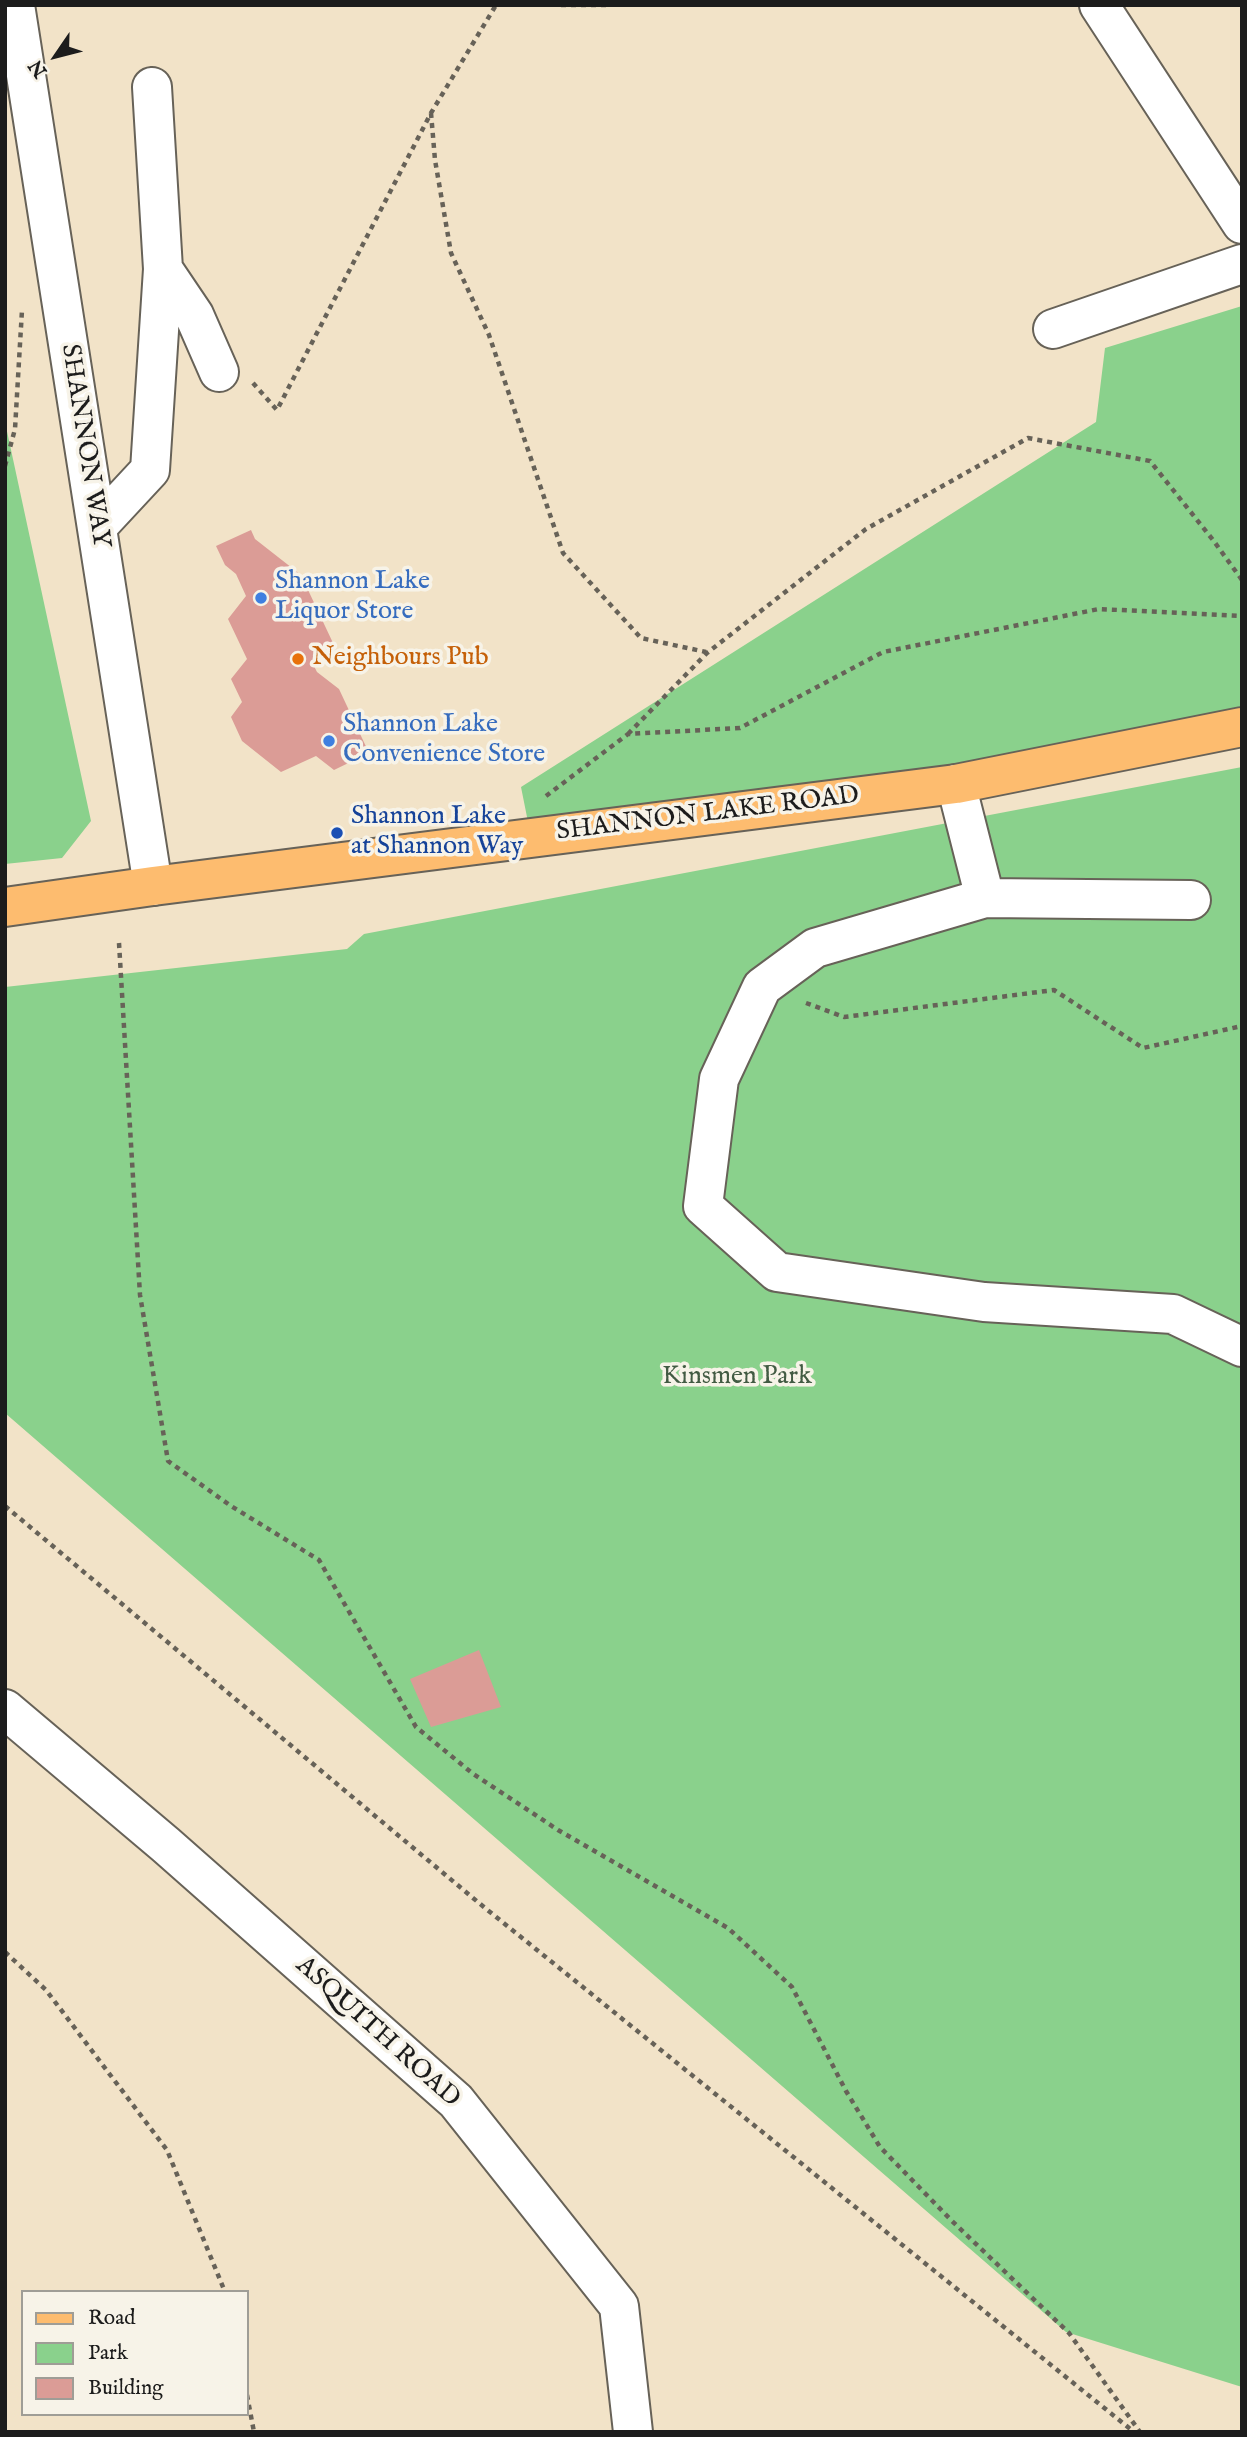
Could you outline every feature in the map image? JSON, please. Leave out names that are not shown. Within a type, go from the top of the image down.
[{"type":"main road","name":"SHANNON LAKE ROAD","points":[[5,907],[956,784],[1242,727]]},
{"type":"street","name":"SHANNON WAY","points":[[15,5],[153,886]]},
{"type":"street","points":[[1099,5],[1242,224]]},
{"type":"street","points":[[97,527],[149,470],[163,270],[152,87]]},
{"type":"street","points":[[1053,329],[1242,264]]},
{"type":"street","points":[[163,270],[236,377]]},
{"type":"street","points":[[956,784],[985,898]]},
{"type":"street","points":[[1191,900],[985,898],[815,948],[762,987],[719,1079],[703,1206],[777,1272],[984,1302],[1172,1314],[1242,1347]]},
{"type":"street","name":"ASQUITH ROAD","points":[[5,1709],[166,1845],[456,2101],[619,2306],[633,2432]]},
{"type":"path","points":[[236,377],[277,410],[431,113],[496,5]]},
{"type":"path","points":[[561,5],[610,5]]},
{"type":"path","points":[[431,113],[435,160],[451,253],[489,335],[563,553],[641,638],[706,653]]},
{"type":"path","points":[[5,466],[15,429],[22,297]]},
{"type":"path","points":[[542,799],[628,734],[706,653],[866,529],[1028,438],[1150,461],[1242,580]]},
{"type":"path","points":[[628,734],[740,728],[883,652],[1099,609],[1242,616]]},
{"type":"path","points":[[119,943],[141,1295],[168,1461],[231,1506],[319,1560],[415,1727],[472,1773],[558,1830],[728,1928],[792,1987],[846,2091],[880,2147],[952,2221],[1069,2333],[1140,2432]]},
{"type":"path","points":[[762,987],[844,1017],[1055,990],[1143,1048],[1242,1026]]},
{"type":"path","points":[[5,1506],[485,1908],[1134,2432]]},
{"type":"path","points":[[5,1952],[46,1990],[167,2150],[224,2290]]},
{"type":"path","points":[[248,2400],[254,2432]]},
{"type":"green space","points":[[1242,306],[1242,712],[1164,730],[949,766],[529,827],[521,787],[1096,422],[1105,348]]},
{"type":"green space","points":[[5,422],[91,821],[62,858],[5,864]]},
{"type":"green space","name":"Kinsmen Park","points":[[1242,767],[1242,2387],[1066,2332],[5,1413],[5,987],[347,949],[364,934]]},
{"type":"building","points":[[251,530],[255,539],[301,575],[333,643],[314,666],[317,672],[339,689],[369,753],[334,770],[316,756],[281,772],[242,741],[231,717],[242,702],[231,679],[247,659],[228,619],[246,596],[236,574],[225,565],[216,546]]},
{"type":"building","points":[[479,1650],[501,1707],[431,1727],[410,1679]]},
{"type":"place","name":"Shannon Lake Liquor Store","points":[[261,598]]},
{"type":"place","name":"Neighbours Pub","points":[[298,659]]},
{"type":"place","name":"Shannon Lake Convenience Store","points":[[329,741]]},
{"type":"place","name":"Shannon Lake at Shannon Way","points":[[337,833]]}]
